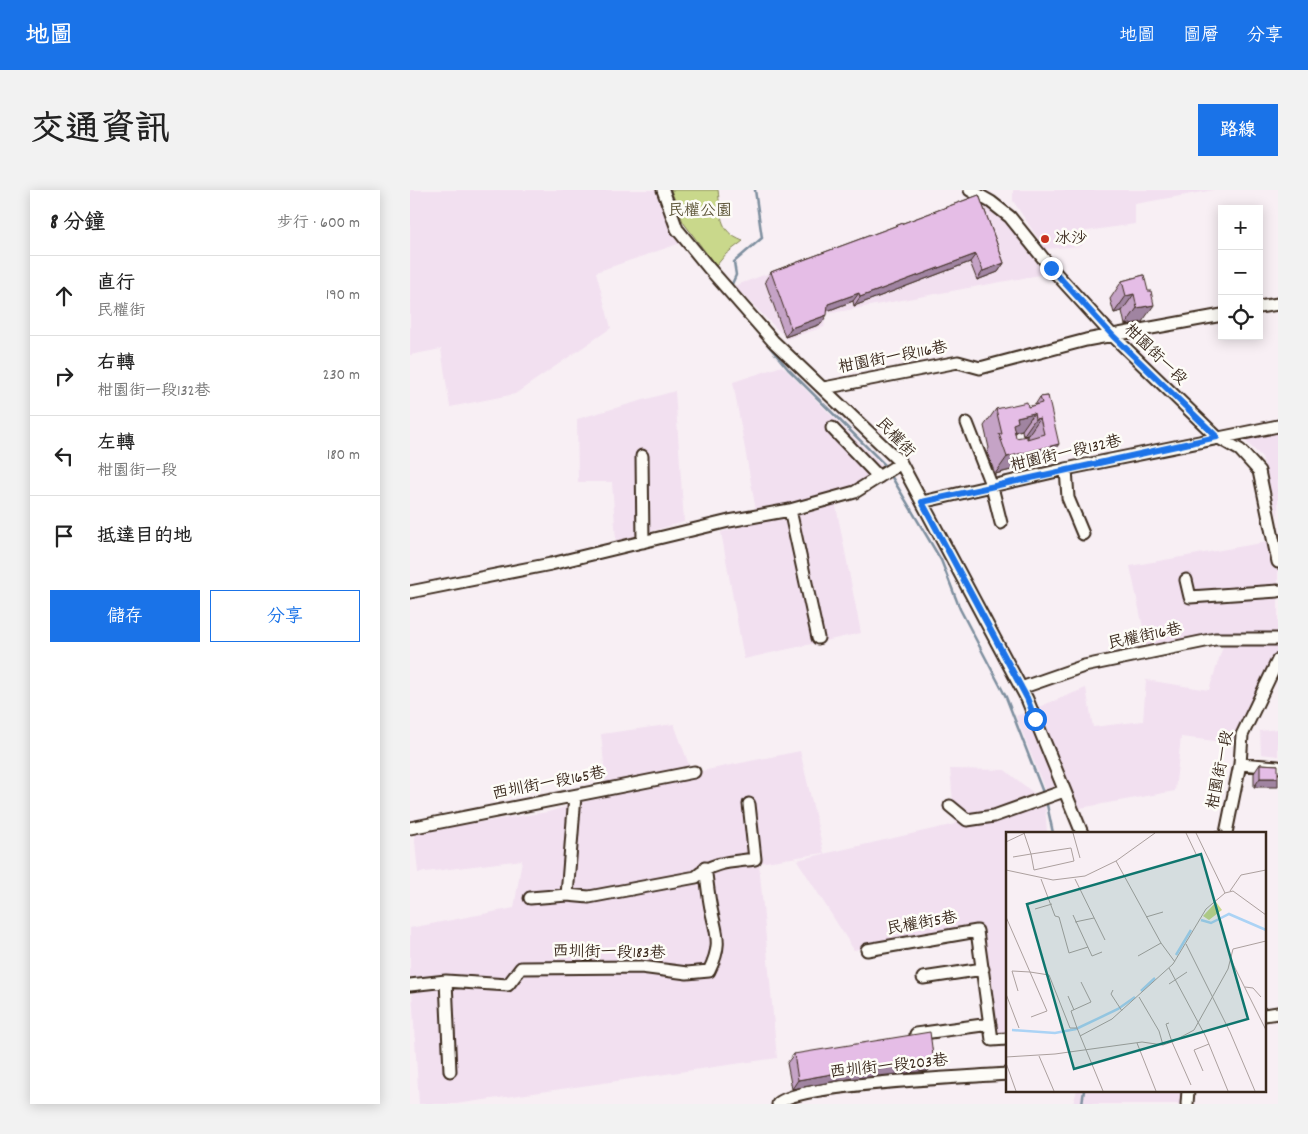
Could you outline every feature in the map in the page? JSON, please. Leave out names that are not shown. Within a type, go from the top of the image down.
[{"type":"street","name":"民權街","points":[[663,190],[677,229],[773,341],[901,463],[1021,688],[1082,832]]},
{"type":"street","name":"柑園街一段","points":[[970,190],[1010,217],[1051,268],[1113,336],[1217,437],[1240,450],[1259,471],[1278,562]]},
{"type":"street","points":[[1263,306],[1278,304]]},
{"type":"street","name":"柑園街一段116巷","points":[[824,388],[958,362],[980,368],[1086,340],[1218,316]]},
{"type":"street","points":[[967,423],[992,487],[1001,523]]},
{"type":"street","name":"柑園街一段132巷","points":[[922,502],[1066,469],[1278,426]]},
{"type":"street","points":[[832,428],[879,477]]},
{"type":"street","points":[[642,456],[643,542]]},
{"type":"street","points":[[410,592],[551,564],[729,521],[790,510],[856,492],[901,463]]},
{"type":"street","points":[[1066,469],[1068,498],[1084,534]]},
{"type":"street","points":[[790,510],[818,638]]},
{"type":"street","points":[[1186,580],[1190,597],[1278,591]]},
{"type":"street","name":"民權街16巷","points":[[1021,688],[1084,666],[1215,639],[1278,639]]},
{"type":"street","name":"柑園街一段","points":[[1226,832],[1240,764],[1242,735],[1278,660]]},
{"type":"street","points":[[1240,764],[1278,766]]},
{"type":"street","name":"西圳街一段165巷","points":[[410,828],[694,772]]},
{"type":"street","points":[[950,806],[967,820],[994,816],[1064,791]]},
{"type":"street","points":[[567,895],[575,796]]},
{"type":"street","points":[[530,898],[567,895],[589,897],[618,892],[696,877],[705,868],[716,864],[755,859],[748,804]]},
{"type":"street","name":"西圳街一段183巷","points":[[410,985],[446,981],[508,985],[520,968],[641,967],[687,972],[709,971],[717,956],[717,929],[710,905],[705,868]]},
{"type":"street","name":"民權街5巷","points":[[867,950],[978,931],[992,1040],[1006,1039]]},
{"type":"street","points":[[923,978],[983,969]]},
{"type":"street","points":[[446,981],[450,1071]]},
{"type":"street","points":[[916,1034],[990,1024]]},
{"type":"street","name":"西圳街一段203巷","points":[[778,1104],[786,1097],[820,1090],[917,1079],[1006,1074]]},
{"type":"shaded area","points":[[410,190],[659,190],[681,243],[596,272],[611,328],[515,394],[450,407],[441,349],[410,355]]},
{"type":"shaded area","points":[[1013,190],[1214,190],[1135,204],[1135,224],[1080,232],[1082,246],[1045,249],[1013,201]]},
{"type":"shaded area","points":[[973,198],[1008,224],[1045,274],[826,314],[824,327],[787,339],[734,286]]},
{"type":"shaded area","points":[[782,366],[885,469],[836,506],[861,633],[744,659],[721,532],[758,522],[733,382]]},
{"type":"shaded area","points":[[675,391],[684,522],[616,541],[612,482],[578,482],[577,419]]},
{"type":"shaded area","points":[[1278,431],[1278,517],[1262,457],[1241,437]]},
{"type":"shaded area","points":[[1278,540],[1278,636],[1148,651],[1130,566]]},
{"type":"shaded area","points":[[1278,642],[1278,650],[1264,683],[1232,743],[1181,737],[1175,791],[1080,808],[1068,785],[1046,793],[1016,716],[1086,688],[1093,727],[1143,721],[1146,680],[1209,690],[1224,643]]},
{"type":"shaded area","points":[[674,724],[692,773],[800,751],[824,853],[759,863],[777,1058],[456,1104],[419,1104],[412,992],[410,991],[410,928],[514,908],[522,860],[418,873],[414,832],[548,812],[607,795],[601,734]]},
{"type":"shaded area","points":[[1278,729],[1278,756],[1261,754],[1260,731]]},
{"type":"shaded area","points":[[950,769],[1005,770],[1045,802],[1047,832],[1006,832],[1006,1034],[998,1034],[980,927],[854,950],[797,860],[955,824]]},
{"type":"shaded area","points":[[1076,1092],[1185,1092],[1183,1104],[1073,1104]]},
{"type":"green space","name":"民權公園","points":[[671,190],[718,190],[722,221],[729,232],[743,241],[726,254],[716,266],[683,222]]},
{"type":"building","points":[[979,195],[1004,263],[983,271],[976,254],[860,297],[859,293],[828,304],[827,315],[791,328],[771,272]]},
{"type":"building","points":[[1144,275],[1148,291],[1151,291],[1154,305],[1137,308],[1134,294],[1126,296],[1122,281]]},
{"type":"building","points":[[1048,396],[1059,444],[1007,457],[999,434],[1002,434],[996,409],[1027,402],[1028,407],[1042,403],[1040,397]],"holes":[[[1034,413],[1035,419],[1040,418],[1044,434],[1027,439],[1027,436],[1016,438],[1013,424],[1018,422],[1017,417]]]},
{"type":"building","points":[[1260,764],[1278,765],[1278,778],[1260,778]]},
{"type":"building","points":[[930,1032],[934,1063],[854,1070],[798,1080],[794,1054]]},
{"type":"waterway","points":[[732,284],[736,275],[734,262],[762,238],[755,190]]},
{"type":"waterway","points":[[768,345],[788,369],[887,469]]},
{"type":"waterway","points":[[890,474],[941,560],[960,609],[1006,697],[1044,795]]},
{"type":"waterway","points":[[1046,800],[1053,832]]},
{"type":"waterway","points":[[1082,1104],[1084,1092]]},
{"type":"place","name":"冰沙","points":[[1045,239]]},
{"type":"route","points":[[1035,719],[1027,698],[922,502],[1217,437],[1113,336],[1051,268]]}]
